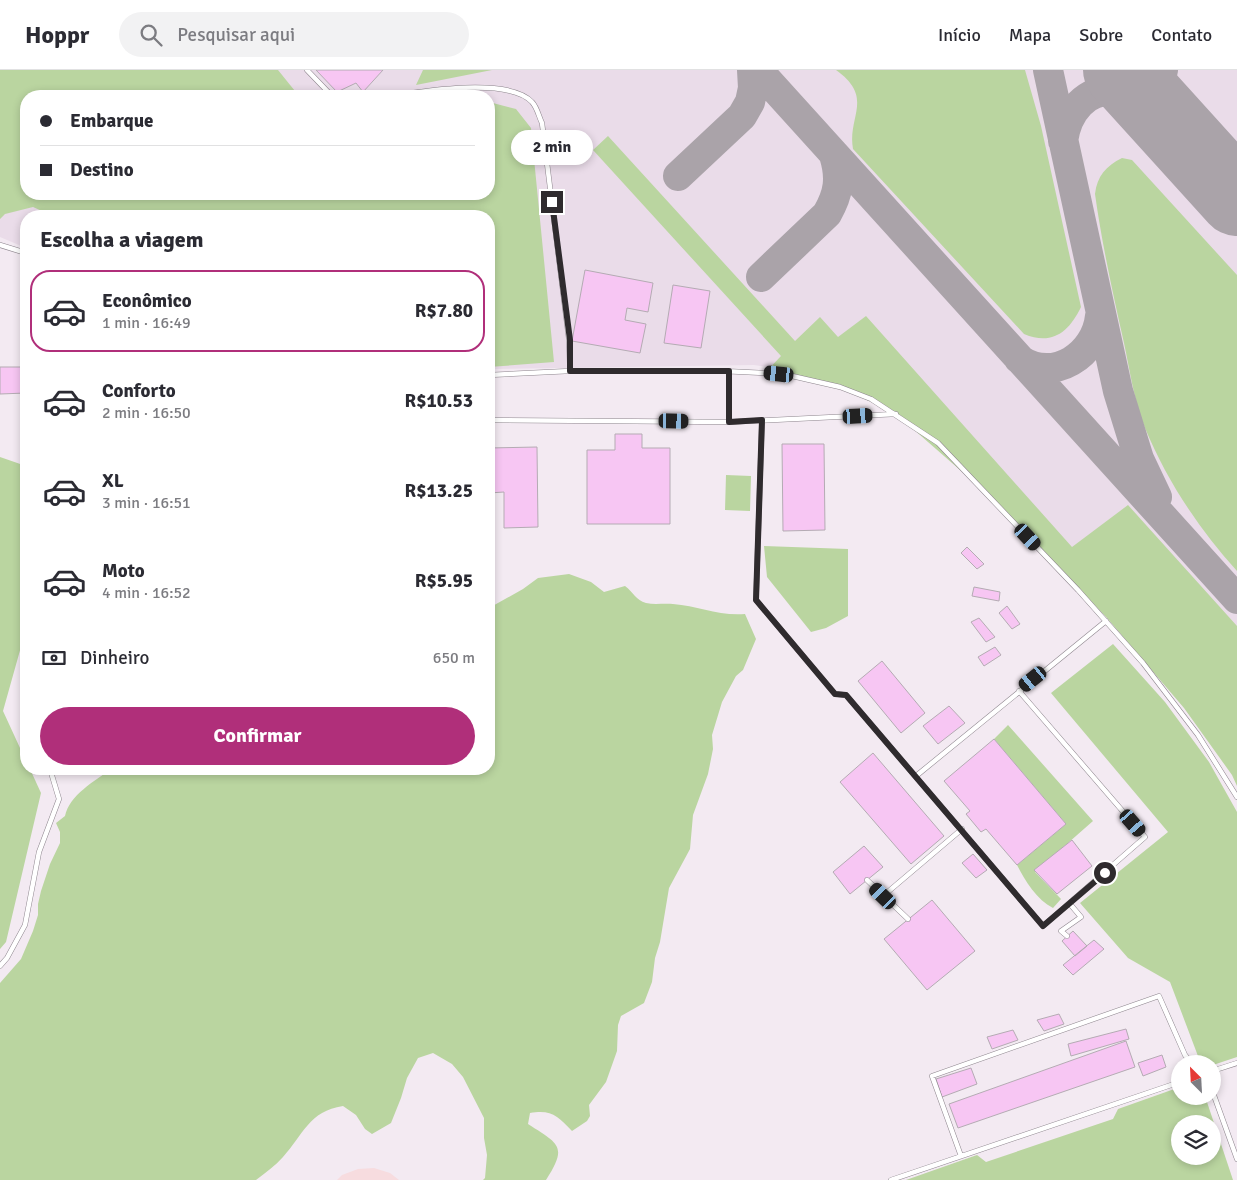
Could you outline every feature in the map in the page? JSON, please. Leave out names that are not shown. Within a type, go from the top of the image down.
[{"type":"lane","points":[[307,70],[326,90]]},
{"type":"lane","points":[[446,90],[473,87],[514,91],[532,102],[542,123],[570,340],[570,371]]},
{"type":"lane","points":[[0,245],[20,251]]},
{"type":"lane","points":[[495,375],[570,371],[729,371],[792,376],[840,387],[871,399],[938,443],[1106,621],[1143,664],[1198,735],[1237,796]]},
{"type":"lane","points":[[729,371],[729,422]]},
{"type":"lane","points":[[495,420],[729,422],[896,414]]},
{"type":"lane","points":[[762,420],[756,600],[835,694],[846,695],[1043,926],[1145,837],[1019,691]]},
{"type":"lane","points":[[916,776],[1106,621]]},
{"type":"lane","points":[[0,966],[7,958],[25,925],[39,852],[58,799],[52,775]]},
{"type":"lane","points":[[883,896],[962,829]]},
{"type":"lane","points":[[867,880],[908,920]]},
{"type":"lane","points":[[1066,936],[1061,931],[1081,917],[1070,904]]},
{"type":"lane","points":[[961,1156],[932,1076],[1160,996],[1185,1055]]},
{"type":"lane","points":[[1221,1068],[1237,1063]]},
{"type":"lane","points":[[891,1180],[1171,1085]]},
{"type":"lane","points":[[1217,1105],[1237,1159]]},
{"type":"shaded area","points":[[0,70],[1237,70],[1237,752],[923,424],[831,376],[754,365],[495,369],[495,210],[20,210],[20,245],[0,237]]},
{"type":"shaded area","points":[[374,1168],[390,1173],[399,1180],[337,1180],[342,1175],[358,1169]]},
{"type":"green space","points":[[0,70],[278,70],[294,90],[20,90],[20,200],[495,200],[495,104],[516,109],[531,128],[554,362],[495,367],[495,210],[40,210],[33,207],[5,214],[0,219]]},
{"type":"green space","points":[[423,70],[492,70],[416,85]]},
{"type":"green space","points":[[836,70],[1025,70],[1041,126],[1081,307],[1065,330],[1051,337],[1043,338],[1024,334],[853,149],[852,137],[857,99],[848,80]]},
{"type":"green space","points":[[608,136],[795,341],[820,317],[838,337],[866,316],[1072,547],[1128,505],[1237,626],[1237,786],[1232,775],[1184,708],[1107,618],[992,498],[896,414],[840,387],[765,373],[781,356],[593,150]]},
{"type":"green space","points":[[1122,158],[1132,160],[1237,275],[1237,571],[1185,504],[1163,467],[1145,428],[1138,407],[1108,269],[1095,194],[1103,172],[1111,164]]},
{"type":"green space","points":[[0,457],[20,464],[20,650],[3,711],[20,748],[20,775],[33,775],[41,793],[6,942],[0,949]]},
{"type":"green space","points":[[726,475],[751,476],[750,511],[725,510]]},
{"type":"green space","points":[[764,546],[848,549],[848,616],[826,628],[811,632],[767,577]]},
{"type":"green space","points":[[569,574],[591,582],[604,592],[625,586],[637,598],[646,603],[682,605],[726,614],[745,614],[756,639],[743,670],[736,676],[722,702],[712,735],[713,749],[708,774],[693,815],[690,849],[669,888],[652,982],[644,1003],[621,1016],[618,1025],[617,1051],[606,1082],[589,1105],[590,1116],[587,1121],[572,1131],[554,1115],[543,1112],[530,1113],[528,1124],[547,1136],[557,1147],[557,1160],[546,1180],[483,1180],[485,1178],[487,1155],[484,1138],[484,1118],[463,1077],[452,1064],[433,1053],[418,1058],[407,1078],[391,1123],[372,1134],[365,1129],[356,1115],[343,1106],[331,1109],[314,1119],[280,1160],[256,1180],[0,1180],[0,983],[21,959],[33,931],[38,915],[41,891],[50,864],[60,843],[60,832],[56,823],[65,816],[67,808],[77,795],[103,775],[495,775],[495,605],[538,578]]},
{"type":"green space","points":[[1113,644],[1165,702],[1209,762],[1237,812],[1237,1057],[1221,1062],[1221,1055],[1198,1055],[1170,982],[1128,958],[1080,903],[1168,832],[1051,693]]},
{"type":"green space","points":[[1008,725],[1093,821],[1035,872],[1061,899],[1053,908],[1047,905],[1032,890],[1017,865],[1066,824],[994,739]]},
{"type":"green space","points":[[1171,1090],[1171,1105],[1208,1105],[1211,1115],[1171,1115],[1171,1165],[1221,1165],[1221,1144],[1233,1180],[906,1180],[977,1155],[986,1162],[1113,1119],[1118,1109]]},
{"type":"building","points":[[316,70],[383,70],[365,90],[361,90],[356,83],[341,90],[335,90]]},
{"type":"building","points":[[585,270],[653,283],[648,312],[627,308],[625,320],[646,324],[640,353],[572,341]]},
{"type":"building","points":[[673,285],[710,291],[701,348],[664,343]]},
{"type":"building","points":[[0,367],[20,367],[20,393],[0,394]]},
{"type":"building","points":[[615,434],[642,434],[642,448],[670,448],[670,524],[587,524],[587,450],[615,450]]},
{"type":"building","points":[[782,444],[824,444],[825,530],[783,531]]},
{"type":"building","points":[[537,447],[538,527],[504,528],[504,492],[495,493],[495,448]]},
{"type":"building","points":[[967,547],[984,564],[977,569],[961,553]]},
{"type":"building","points":[[974,587],[1000,592],[999,601],[972,596]]},
{"type":"building","points":[[1007,606],[1020,624],[1012,629],[999,613]]},
{"type":"building","points":[[979,618],[995,637],[986,642],[971,622]]},
{"type":"building","points":[[995,647],[1001,655],[984,666],[978,657]]},
{"type":"building","points":[[882,661],[925,713],[901,733],[858,681]]},
{"type":"building","points":[[949,706],[965,723],[938,744],[923,726]]},
{"type":"building","points":[[994,739],[1066,824],[1017,865],[986,829],[981,832],[966,814],[970,811],[944,781]]},
{"type":"building","points":[[873,753],[944,836],[911,864],[840,782]]},
{"type":"building","points":[[1072,840],[1092,866],[1057,894],[1034,870]]},
{"type":"building","points":[[864,846],[883,867],[850,894],[833,872]]},
{"type":"building","points":[[973,854],[987,870],[976,878],[962,863]]},
{"type":"building","points":[[932,900],[975,951],[927,990],[884,939]]},
{"type":"building","points":[[1073,931],[1087,946],[1075,956],[1062,941]]},
{"type":"building","points":[[1094,940],[1104,949],[1073,975],[1063,965]]},
{"type":"building","points":[[1059,1014],[1064,1024],[1044,1031],[1037,1020]]},
{"type":"building","points":[[1126,1029],[1129,1039],[1071,1056],[1068,1044]]},
{"type":"building","points":[[1013,1030],[1018,1040],[992,1049],[987,1037]]},
{"type":"building","points":[[1126,1041],[1135,1067],[958,1128],[949,1104]]},
{"type":"building","points":[[1162,1055],[1166,1067],[1143,1076],[1138,1063]]},
{"type":"building","points":[[971,1068],[977,1084],[942,1097],[936,1079]]},
{"type":"taxiway","points":[[678,176],[742,116],[750,102],[753,88],[752,70]]},
{"type":"taxiway","points":[[758,70],[1237,599]]},
{"type":"taxiway","points":[[1048,70],[1118,391],[1139,459],[1157,497]]},
{"type":"taxiway","points":[[1163,70],[1161,82],[1163,102],[1172,121],[1192,148]]},
{"type":"taxiway","points":[[1063,141],[1065,130],[1074,111],[1088,97],[1096,93],[1107,91],[1123,92],[1139,98],[1157,110]]},
{"type":"taxiway","points":[[761,277],[827,214],[838,185],[838,171],[834,155]]},
{"type":"taxiway","points":[[1019,359],[1032,366],[1046,368],[1059,366],[1071,361],[1091,343],[1097,330],[1100,316]]},
{"type":"runway","points":[[1121,70],[1237,198]]},
{"type":"route","points":[[552,202],[570,340],[570,371],[729,371],[729,422],[762,420],[756,600],[835,694],[846,695],[1043,926],[1105,873]]}]
